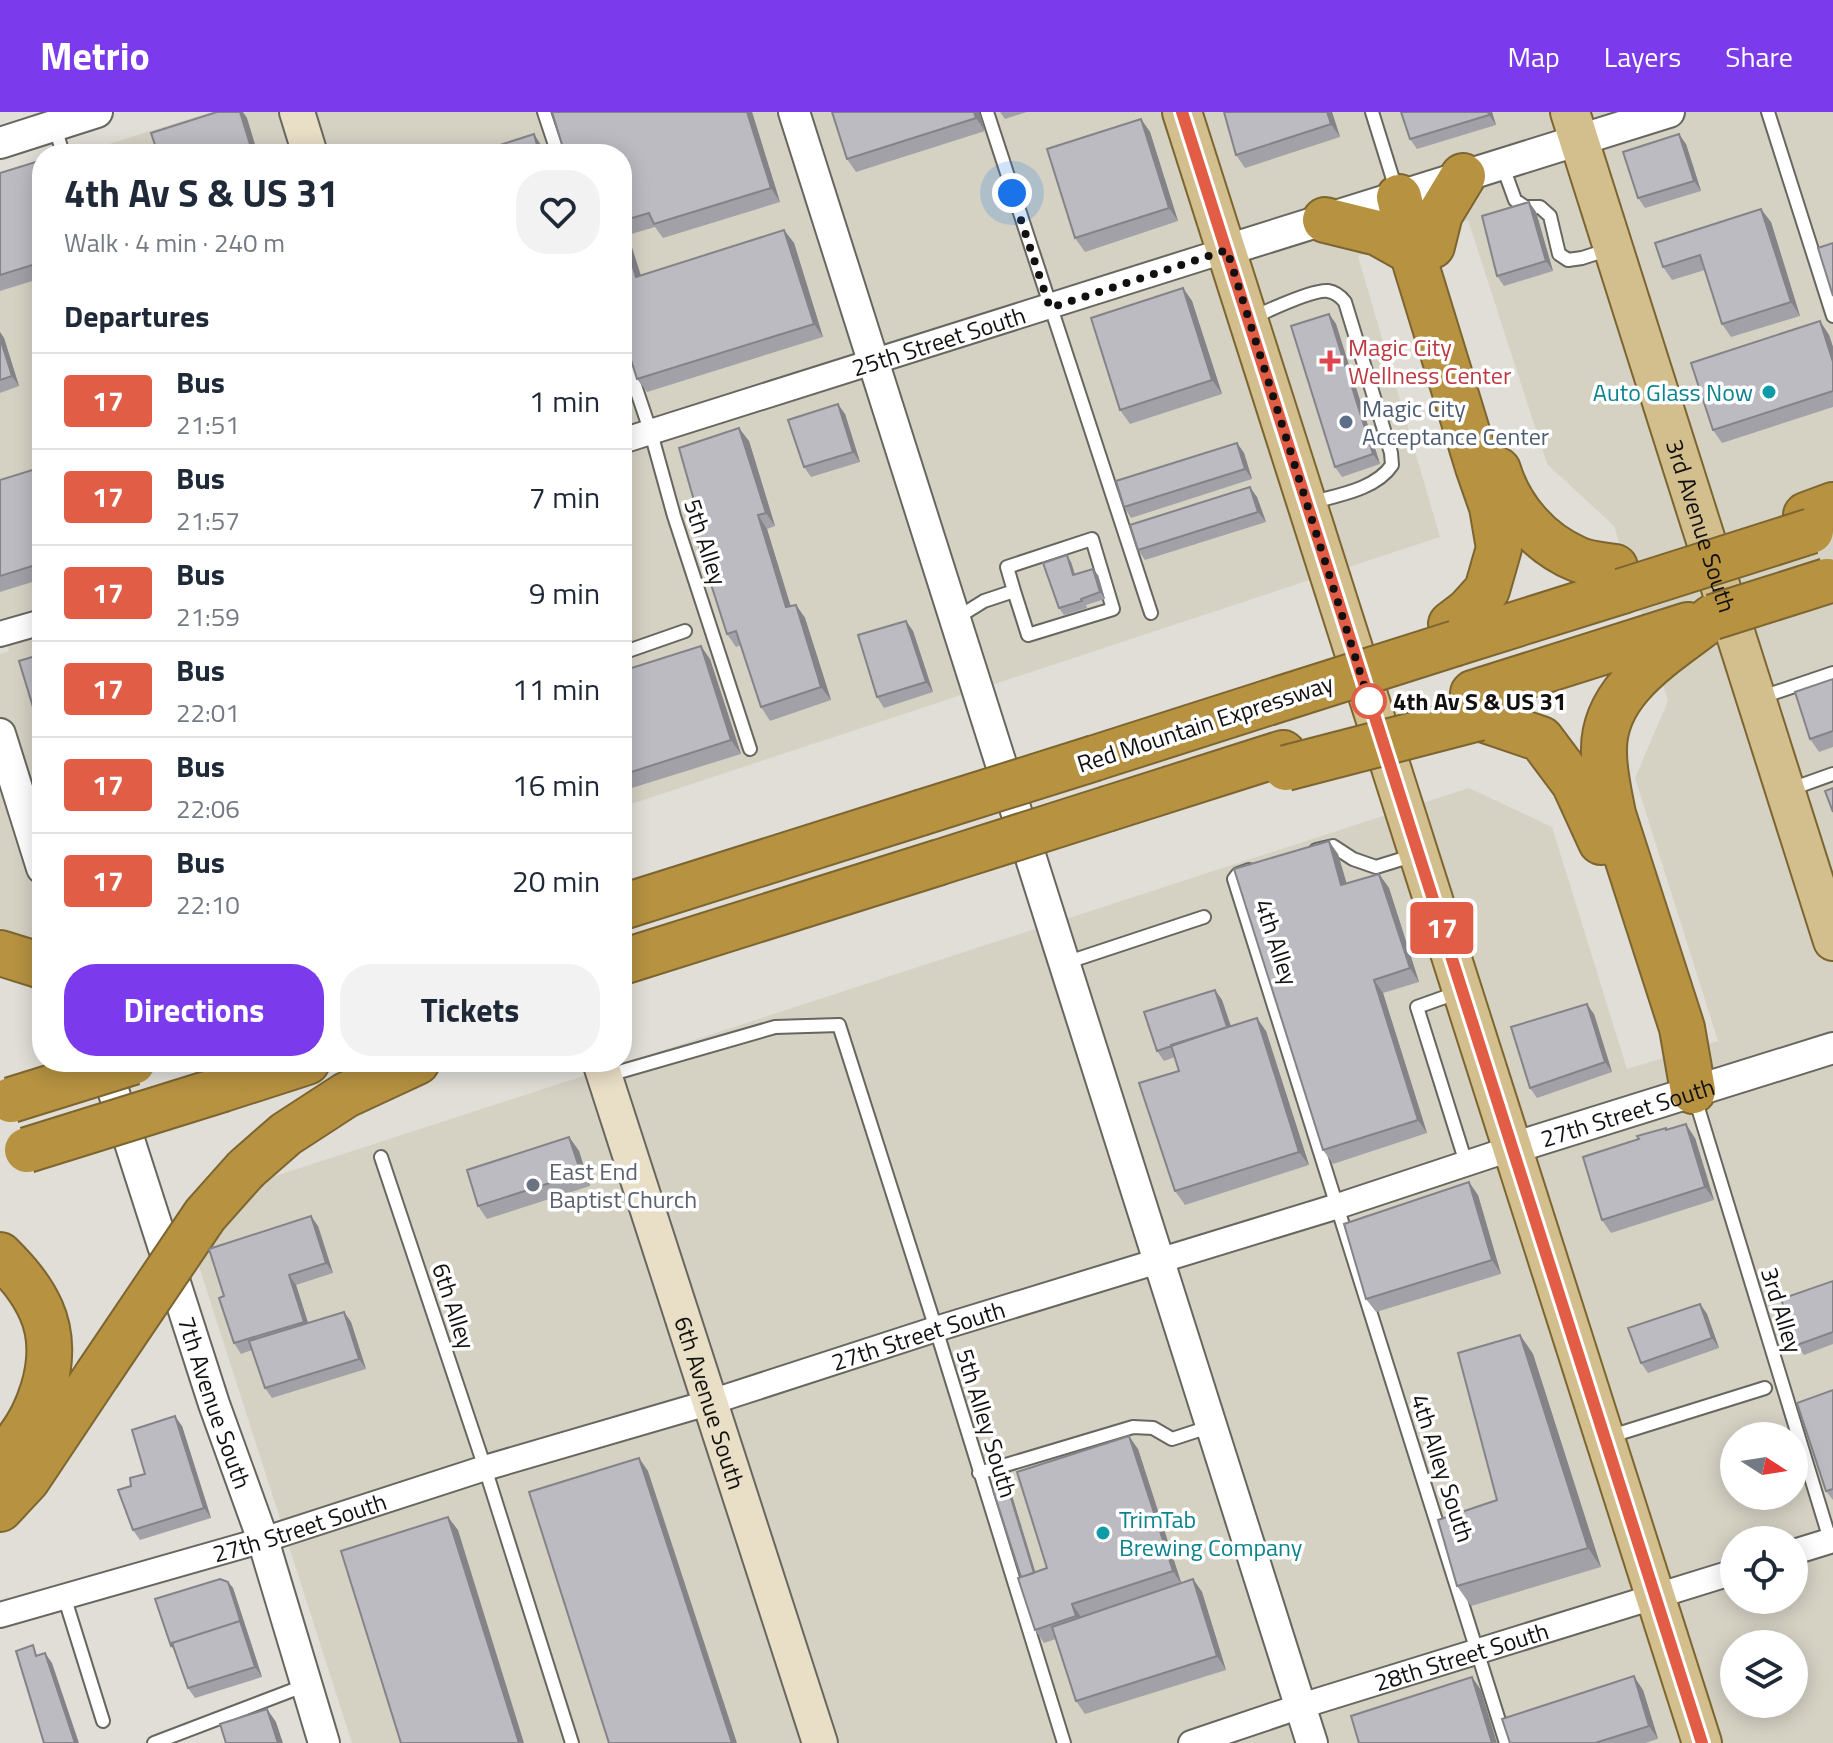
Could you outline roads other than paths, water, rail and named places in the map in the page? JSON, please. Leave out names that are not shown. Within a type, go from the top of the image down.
[{"type":"highway","points":[[1483,170],[1440,214],[1422,249],[1462,353],[1501,478],[1521,515],[1545,542],[1618,579]]},
{"type":"highway","points":[[1407,194],[1474,453],[1492,507],[1499,548],[1487,590],[1454,633]]},
{"type":"highway","points":[[1325,220],[1378,233],[1422,249]]},
{"type":"highway","name":"Red Mountain Expressway","points":[[638,894],[712,864],[750,867],[1095,758],[1359,674],[1454,633],[1618,579],[1821,518]]},
{"type":"highway","points":[[632,959],[1176,787],[1284,761],[1641,656],[1713,617],[1830,580]]},
{"type":"highway","points":[[1641,656],[1607,723],[1603,749],[1606,784],[1682,1028],[1693,1091]]},
{"type":"highway","points":[[1476,706],[1541,739],[1574,783],[1604,851],[1659,1028],[1693,1091]]},
{"type":"highway","points":[[0,953],[32,963]]},
{"type":"highway","points":[[6,1101],[100,1072]]},
{"type":"highway","points":[[13,1154],[276,1072]]},
{"type":"highway","points":[[0,1509],[27,1480],[205,1215],[246,1169],[286,1134],[346,1095],[395,1072]]},
{"type":"highway","points":[[0,1255],[31,1290],[43,1313],[49,1360],[46,1382],[33,1416],[16,1443],[0,1459]]},
{"type":"main road","points":[[297,112],[307,144]]},
{"type":"main road","points":[[1182,112],[1702,1743]]},
{"type":"main road","name":"3rd Avenue South","points":[[1575,126],[1833,938]]},
{"type":"main road","name":"6th Avenue South","points":[[603,1072],[820,1743]]},
{"type":"street","points":[[0,143],[56,131],[97,112]]},
{"type":"street","points":[[794,112],[1312,1743]]},
{"type":"street","name":"25th Street South","points":[[632,438],[1483,170],[1575,126],[1669,112]]},
{"type":"street","points":[[0,634],[32,625]]},
{"type":"street","points":[[0,734],[32,832]]},
{"type":"street","name":"27th Street South","points":[[0,1615],[263,1540],[485,1468],[711,1402],[1833,1048]]},
{"type":"street","name":"7th Avenue South","points":[[107,1072],[214,1404],[263,1540],[324,1743]]},
{"type":"street","points":[[1808,1549],[1832,1544]]},
{"type":"street","name":"28th Street South","points":[[1191,1743],[1720,1576]]},
{"type":"lane","points":[[544,112],[555,144]]},
{"type":"lane","points":[[987,112],[1151,613]]},
{"type":"lane","points":[[1372,112],[1407,194]]},
{"type":"lane","points":[[1768,112],[1833,316]]},
{"type":"lane","points":[[1483,170],[1525,207],[1540,207],[1550,216],[1559,254],[1568,260],[1613,248]]},
{"type":"lane","points":[[1249,319],[1282,304],[1328,291],[1345,302],[1392,465],[1384,476],[1368,484],[1307,504]]},
{"type":"lane","name":"5th Alley","points":[[632,377],[750,749]]},
{"type":"lane","points":[[1092,539],[1113,609],[1028,635],[1014,591],[1007,567],[1092,539]]},
{"type":"lane","points":[[955,619],[984,601],[1014,591]]},
{"type":"lane","points":[[632,650],[685,631]]},
{"type":"lane","points":[[1756,699],[1833,673]]},
{"type":"lane","points":[[1785,790],[1833,774]]},
{"type":"lane","points":[[1306,852],[1333,846],[1353,859],[1376,867],[1418,854]]},
{"type":"lane","name":"4th Alley","points":[[1266,865],[1238,874],[1234,879],[1338,1206]]},
{"type":"lane","points":[[1065,963],[1204,917]]},
{"type":"lane","points":[[1462,991],[1417,1007],[1466,1163]]},
{"type":"lane","name":"5th Alley South","points":[[632,1062],[775,1027],[839,1025],[1064,1743]]},
{"type":"lane","name":"3rd Alley","points":[[1693,1091],[1832,1544]]},
{"type":"lane","name":"6th Alley","points":[[381,1157],[485,1468],[572,1743]]},
{"type":"lane","name":"4th Alley South","points":[[1338,1206],[1506,1743]]},
{"type":"lane","points":[[1605,1438],[1765,1388]]},
{"type":"lane","points":[[979,1473],[1133,1427],[1153,1428],[1172,1439],[1212,1426]]},
{"type":"lane","points":[[64,1596],[103,1721]]},
{"type":"lane","points":[[154,1743],[306,1685]]},
{"type":"place","name":"Magic City Wellness Center","points":[[1330,361]]},
{"type":"place","name":"Auto Glass Now","points":[[1769,392]]},
{"type":"place","name":"Magic City Acceptance Center","points":[[1346,422]]},
{"type":"place","name":"4th Av S & US 31","points":[[1369,701]]},
{"type":"place","name":"East End Baptist Church","points":[[533,1185]]},
{"type":"place","name":"TrimTab Brewing Company","points":[[1103,1533]]}]
